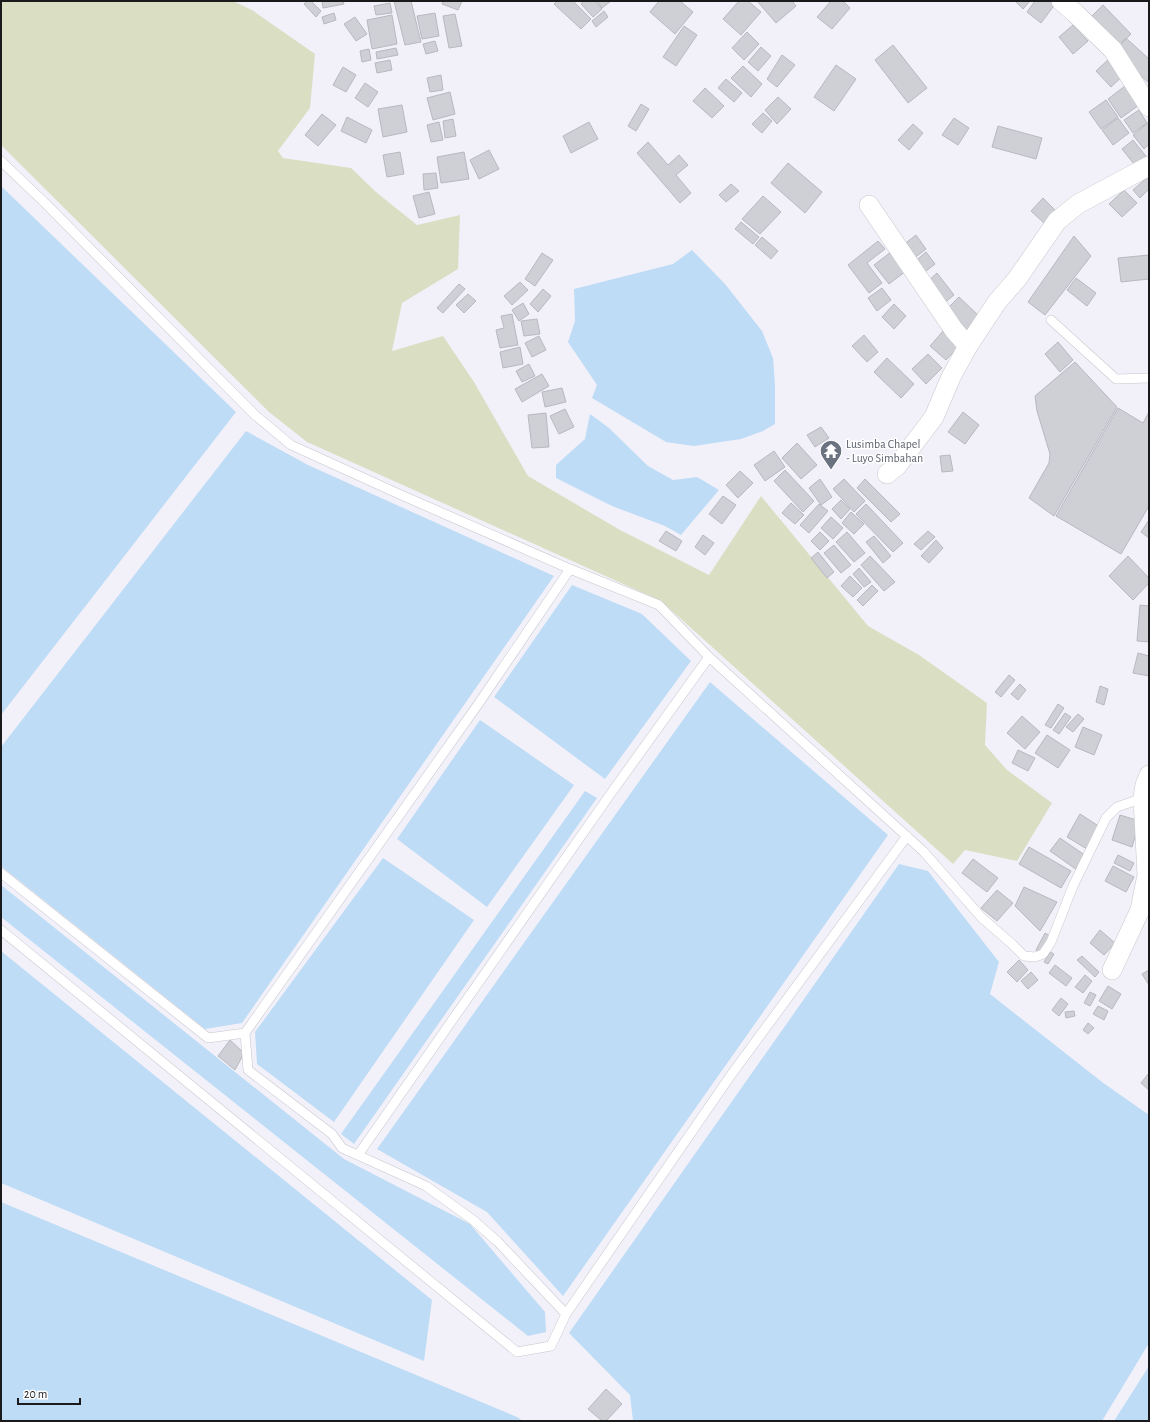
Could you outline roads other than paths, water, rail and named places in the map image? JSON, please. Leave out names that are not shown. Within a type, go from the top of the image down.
[{"type":"street","points":[[1061,1],[1112,50],[1149,107]]},
{"type":"street","points":[[887,474],[898,466],[934,417],[951,377],[968,346],[997,302],[1017,278],[1057,221],[1078,204],[1149,166]]},
{"type":"street","points":[[869,205],[954,330],[968,346]]},
{"type":"street","points":[[1112,970],[1144,915],[1148,874],[1143,798],[1145,785],[1149,776]]},
{"type":"lane","points":[[1,161],[56,214],[255,415],[291,445],[399,494],[659,605],[709,657],[923,851],[982,918],[1024,956],[1035,957],[1043,954],[1052,942],[1073,886],[1106,818],[1117,807],[1143,798]]},
{"type":"lane","points":[[1051,320],[1116,379],[1149,378]]},
{"type":"lane","points":[[566,1314],[498,1242],[473,1220],[426,1186],[342,1148],[332,1134],[248,1070],[245,1033],[461,728],[570,568]]},
{"type":"lane","points":[[358,1155],[609,796],[709,657]]},
{"type":"lane","points":[[1,930],[517,1352],[551,1346],[566,1314],[731,1075],[907,836]]},
{"type":"lane","points":[[1,873],[208,1038],[245,1033]]},
{"type":"water","points":[[1,186],[236,412],[1,715]]},
{"type":"water","points":[[692,250],[725,284],[762,331],[773,358],[775,385],[775,424],[763,431],[741,439],[694,446],[666,442],[592,398],[597,385],[568,342],[575,321],[574,289],[673,264]]},
{"type":"water","points":[[590,414],[609,428],[648,466],[673,480],[697,477],[719,490],[681,535],[665,526],[612,506],[556,478],[556,465],[585,439]]},
{"type":"water","points":[[246,431],[308,465],[554,576],[242,1023],[205,1029],[1,866],[1,747]]},
{"type":"water","points":[[572,585],[642,614],[691,661],[605,779],[494,697]]},
{"type":"water","points":[[710,682],[888,835],[563,1296],[487,1212],[377,1149]]},
{"type":"water","points":[[480,720],[574,785],[487,907],[397,839]]},
{"type":"water","points":[[585,791],[597,798],[354,1144],[341,1134]]},
{"type":"water","points":[[383,858],[474,920],[334,1122],[257,1064],[255,1032]]},
{"type":"water","points":[[899,864],[928,871],[999,962],[990,994],[1102,1082],[1149,1115],[1149,1343],[1102,1421],[633,1421],[630,1395],[569,1333]]},
{"type":"water","points":[[1,885],[344,1159],[470,1224],[545,1312],[546,1332],[528,1336],[1,917]]},
{"type":"water","points":[[1,951],[432,1300],[424,1361],[1,1183]]},
{"type":"water","points":[[1,1202],[517,1417],[523,1421],[1,1421]]},
{"type":"water","points":[[1149,1366],[1149,1421],[1114,1421]]},
{"type":"place","name":"Lusimba Chapel - Luyo Simbahan","points":[[831,470]]}]
